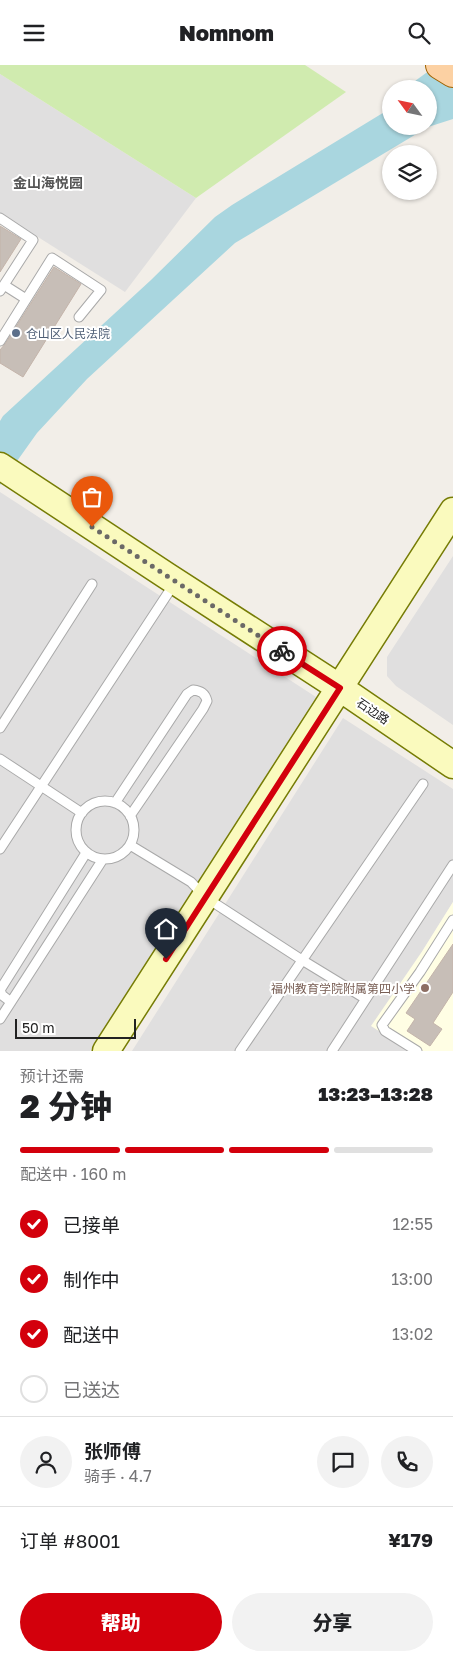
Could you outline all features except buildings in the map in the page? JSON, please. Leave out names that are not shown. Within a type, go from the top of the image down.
[{"type":"main road","points":[[440,65],[453,73]]},
{"type":"street","name":"石边路","points":[[8,471],[175,582],[340,688],[453,765]]},
{"type":"street","points":[[106,1051],[453,511]]},
{"type":"lane","points":[[0,219],[33,240],[2,288],[26,299]]},
{"type":"lane","points":[[0,341],[52,258],[100,290],[79,317]]},
{"type":"lane","points":[[0,849],[175,582]]},
{"type":"lane","points":[[0,727],[92,584]]},
{"type":"lane","points":[[115,803],[187,694],[193,690],[206,695],[207,701],[203,709],[130,816]]},
{"type":"lane","points":[[0,759],[82,813]]},
{"type":"lane","points":[[240,1051],[423,784]]},
{"type":"lane","points":[[95,802],[115,803],[124,808],[130,816],[133,825],[133,836],[130,845],[124,852],[116,857],[98,859],[86,853],[78,842],[75,833],[76,824],[86,808],[95,802]]},
{"type":"lane","points":[[130,845],[191,882],[205,897],[366,999]]},
{"type":"lane","points":[[11,1002],[2,995],[0,990],[86,853]]},
{"type":"lane","points":[[0,1019],[103,859]]},
{"type":"lane","points":[[332,1051],[453,865]]},
{"type":"lane","points":[[417,1051],[384,1031],[382,1025],[420,972],[453,921]]},
{"type":"shaded area","name":"金山海悦园","points":[[0,74],[196,198],[125,292],[0,213]]},
{"type":"shaded area","points":[[0,492],[316,697],[90,1051],[0,1051]]},
{"type":"shaded area","points":[[453,556],[453,725],[396,686],[387,676],[387,657]]},
{"type":"shaded area","points":[[343,718],[453,789],[453,902],[423,950],[410,1051],[132,1051]]},
{"type":"shaded area","name":"福州教育学院附属第四小学","points":[[453,902],[453,1051],[410,1051],[371,1026]]},
{"type":"green space","points":[[0,65],[305,65],[346,92],[196,198],[0,74]]},
{"type":"water","points":[[437,65],[453,65],[453,119],[438,124],[438,80],[416,80]]},
{"type":"water","points":[[382,113],[382,135],[415,135],[398,145],[382,145],[382,155],[235,243],[87,379],[37,433],[0,485],[0,421],[3,416],[151,280],[215,217]]},
{"type":"way so far","points":[[92,527],[282,651]]},
{"type":"place","name":"仓山区人民法院","points":[[16,333]]},
{"type":"place","name":"福州教育学院附属第四小学","points":[[425,988]]},
{"type":"district","name":"金山海悦园","points":[[48,182]]},
{"type":"route","points":[[166,959],[340,688],[282,651]]}]
